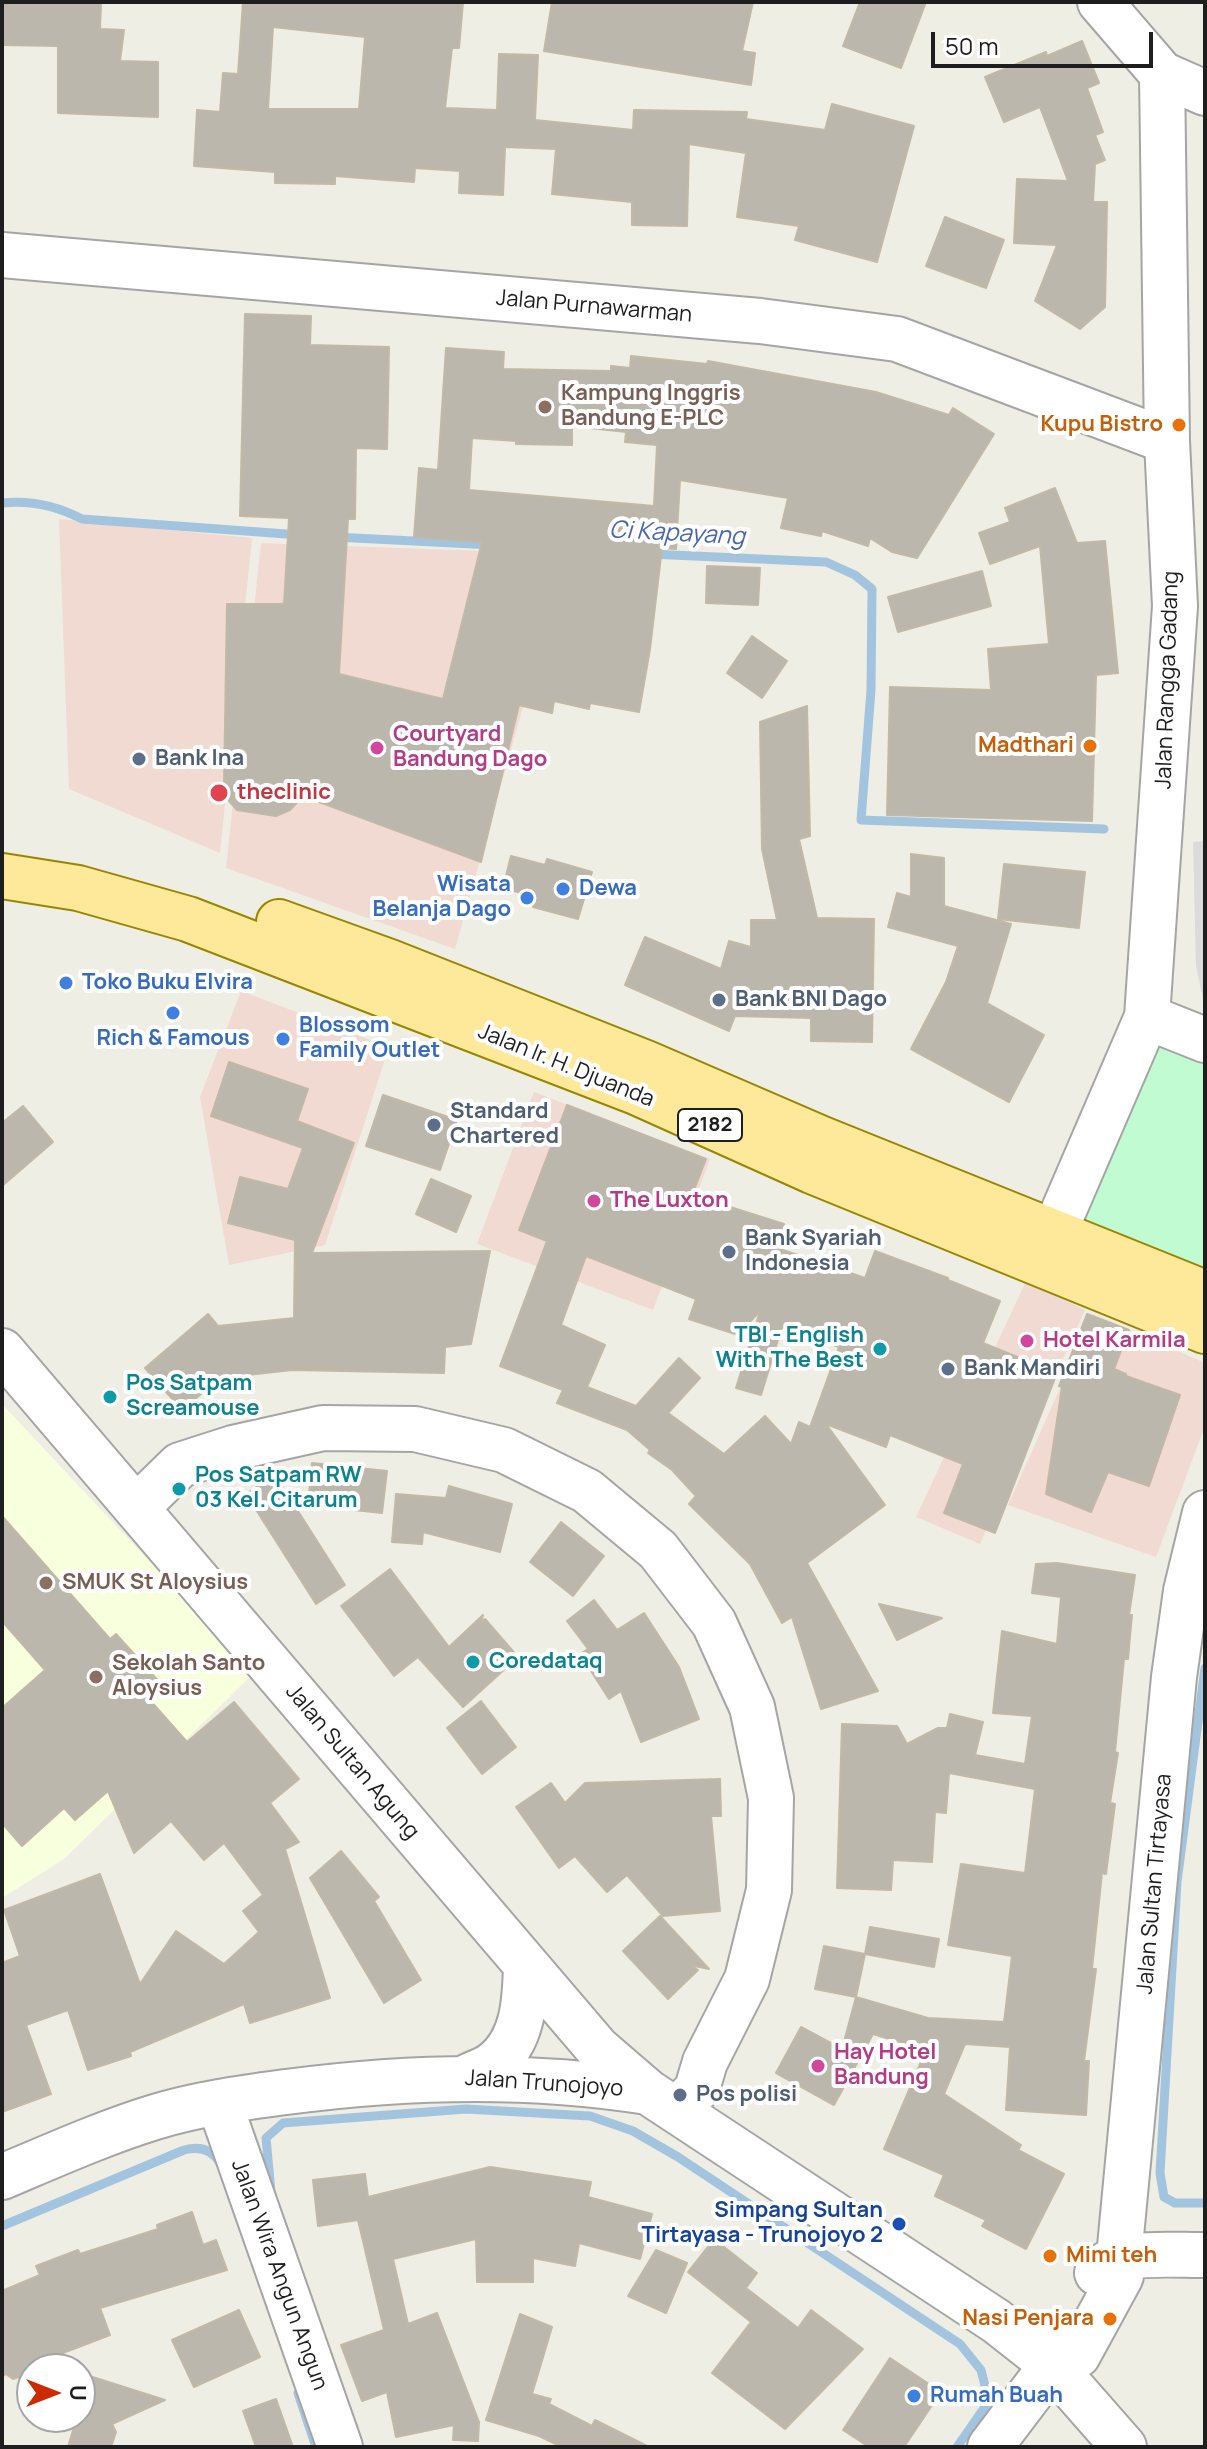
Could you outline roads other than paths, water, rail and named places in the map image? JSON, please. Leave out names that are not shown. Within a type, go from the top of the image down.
[{"type":"main road","name":"Jalan Ir. H. Djuanda","points":[[2,846],[82,873],[188,919],[384,976],[812,1171],[1048,1247],[1205,1293]]},
{"type":"main road","name":"Jalan Ir. H. Djuanda","points":[[2,876],[82,873]]},
{"type":"main road","name":"Jalan Ir. H. Djuanda","points":[[1048,1247],[1205,1331]]},
{"type":"street","points":[[1100,2],[1162,74],[1205,93]]},
{"type":"street","name":"Jalan Rangga Gadang","points":[[1048,1247],[1147,1017],[1190,602],[1167,441],[1162,74]]},
{"type":"street","name":"Jalan Purnawarman","points":[[2,255],[760,321],[897,339],[1167,441]]},
{"type":"street","points":[[1147,1017],[1205,1040]]},
{"type":"street","name":"Jalan Sultan Agung","points":[[2,1351],[598,2049],[663,2101]]},
{"type":"street","points":[[145,1518],[180,1465],[233,1448],[323,1428],[415,1429],[504,1450],[587,1491],[658,1550],[714,1623],[752,1707],[771,1798],[769,1890],[747,1979],[705,2062],[697,2089],[663,2101]]},
{"type":"street","name":"Jalan Sultan Tirtayasa","points":[[1119,2257],[1174,1677],[1186,1591],[1205,1513]]},
{"type":"street","points":[[465,2078],[495,2063],[514,2038],[525,2006],[526,1966]]},
{"type":"street","name":"Jalan Trunojoyo","points":[[2,2177],[155,2117],[219,2102],[381,2081],[465,2078],[587,2082],[663,2101],[996,2321],[1052,2365],[1124,2447]]},
{"type":"street","name":"Jalan Wira Angun Angun","points":[[219,2102],[340,2447]]},
{"type":"street","points":[[990,2447],[1052,2365],[1058,2337],[1101,2266],[1119,2257],[1205,2255]]},
{"type":"waterway","name":"Ci Kapayang","points":[[2,503],[43,505],[82,519],[300,535]]},
{"type":"waterway","name":"Ci Kapayang","points":[[335,537],[492,545]]},
{"type":"waterway","name":"Ci Kapayang","points":[[650,554],[826,562],[855,575],[872,589],[871,690],[861,820],[1104,829]]},
{"type":"waterway","points":[[1205,1668],[1177,1882],[1160,2173],[1164,2197],[1175,2203],[1205,2203]]},
{"type":"waterway","points":[[271,2192],[266,2138],[283,2123],[466,2109],[590,2116],[633,2131],[678,2157],[960,2344],[981,2370],[989,2401],[957,2447]]},
{"type":"waterway","points":[[2,2226],[184,2150],[205,2150],[220,2163]]},
{"type":"waterway","points":[[298,2393],[316,2447]]},
{"type":"place","name":"Kampung Inggris Bandung E-PLC","points":[[545,407]]},
{"type":"place","name":"Kupu Bistro","points":[[1179,425]]},
{"type":"place","name":"Madthari","points":[[1090,746]]},
{"type":"place","name":"Courtyard Bandung Dago","points":[[377,748]]},
{"type":"place","name":"Bank Ina","points":[[139,759]]},
{"type":"place","name":"theclinic","points":[[219,793]]},
{"type":"place","name":"Dewa","points":[[563,889]]},
{"type":"place","name":"Wisata Belanja Dago","points":[[527,898]]},
{"type":"place","name":"Toko Buku Elvira","points":[[66,983]]},
{"type":"place","name":"Bank BNI Dago","points":[[719,1000]]},
{"type":"place","name":"Rich & Famous","points":[[173,1013]]},
{"type":"place","name":"Blossom Family Outlet","points":[[283,1039]]},
{"type":"place","name":"Standard Chartered","points":[[434,1125]]},
{"type":"place","name":"The Luxton","points":[[594,1201]]},
{"type":"place","name":"Bank Syariah Indonesia","points":[[729,1252]]},
{"type":"place","name":"Hotel Karmila","points":[[1027,1341]]},
{"type":"place","name":"TBI - English With The Best","points":[[880,1349]]},
{"type":"place","name":"Bank Mandiri","points":[[948,1369]]},
{"type":"place","name":"Pos Satpam Screamouse","points":[[110,1397]]},
{"type":"place","name":"Pos Satpam RW 03 Kel. Citarum","points":[[179,1489]]},
{"type":"place","name":"SMUK St Aloysius","points":[[46,1583]]},
{"type":"place","name":"Coredataq","points":[[473,1662]]},
{"type":"place","name":"Sekolah Santo Aloysius","points":[[96,1677]]},
{"type":"place","name":"Hay Hotel Bandung","points":[[818,2066]]},
{"type":"place","name":"Pos polisi","points":[[680,2095]]},
{"type":"place","name":"Simpang Sultan Tirtayasa - Trunojoyo 2","points":[[899,2224]]},
{"type":"place","name":"Mimi teh","points":[[1050,2256]]},
{"type":"place","name":"Nasi Penjara","points":[[1110,2319]]},
{"type":"place","name":"Rumah Buah","points":[[914,2396]]}]
